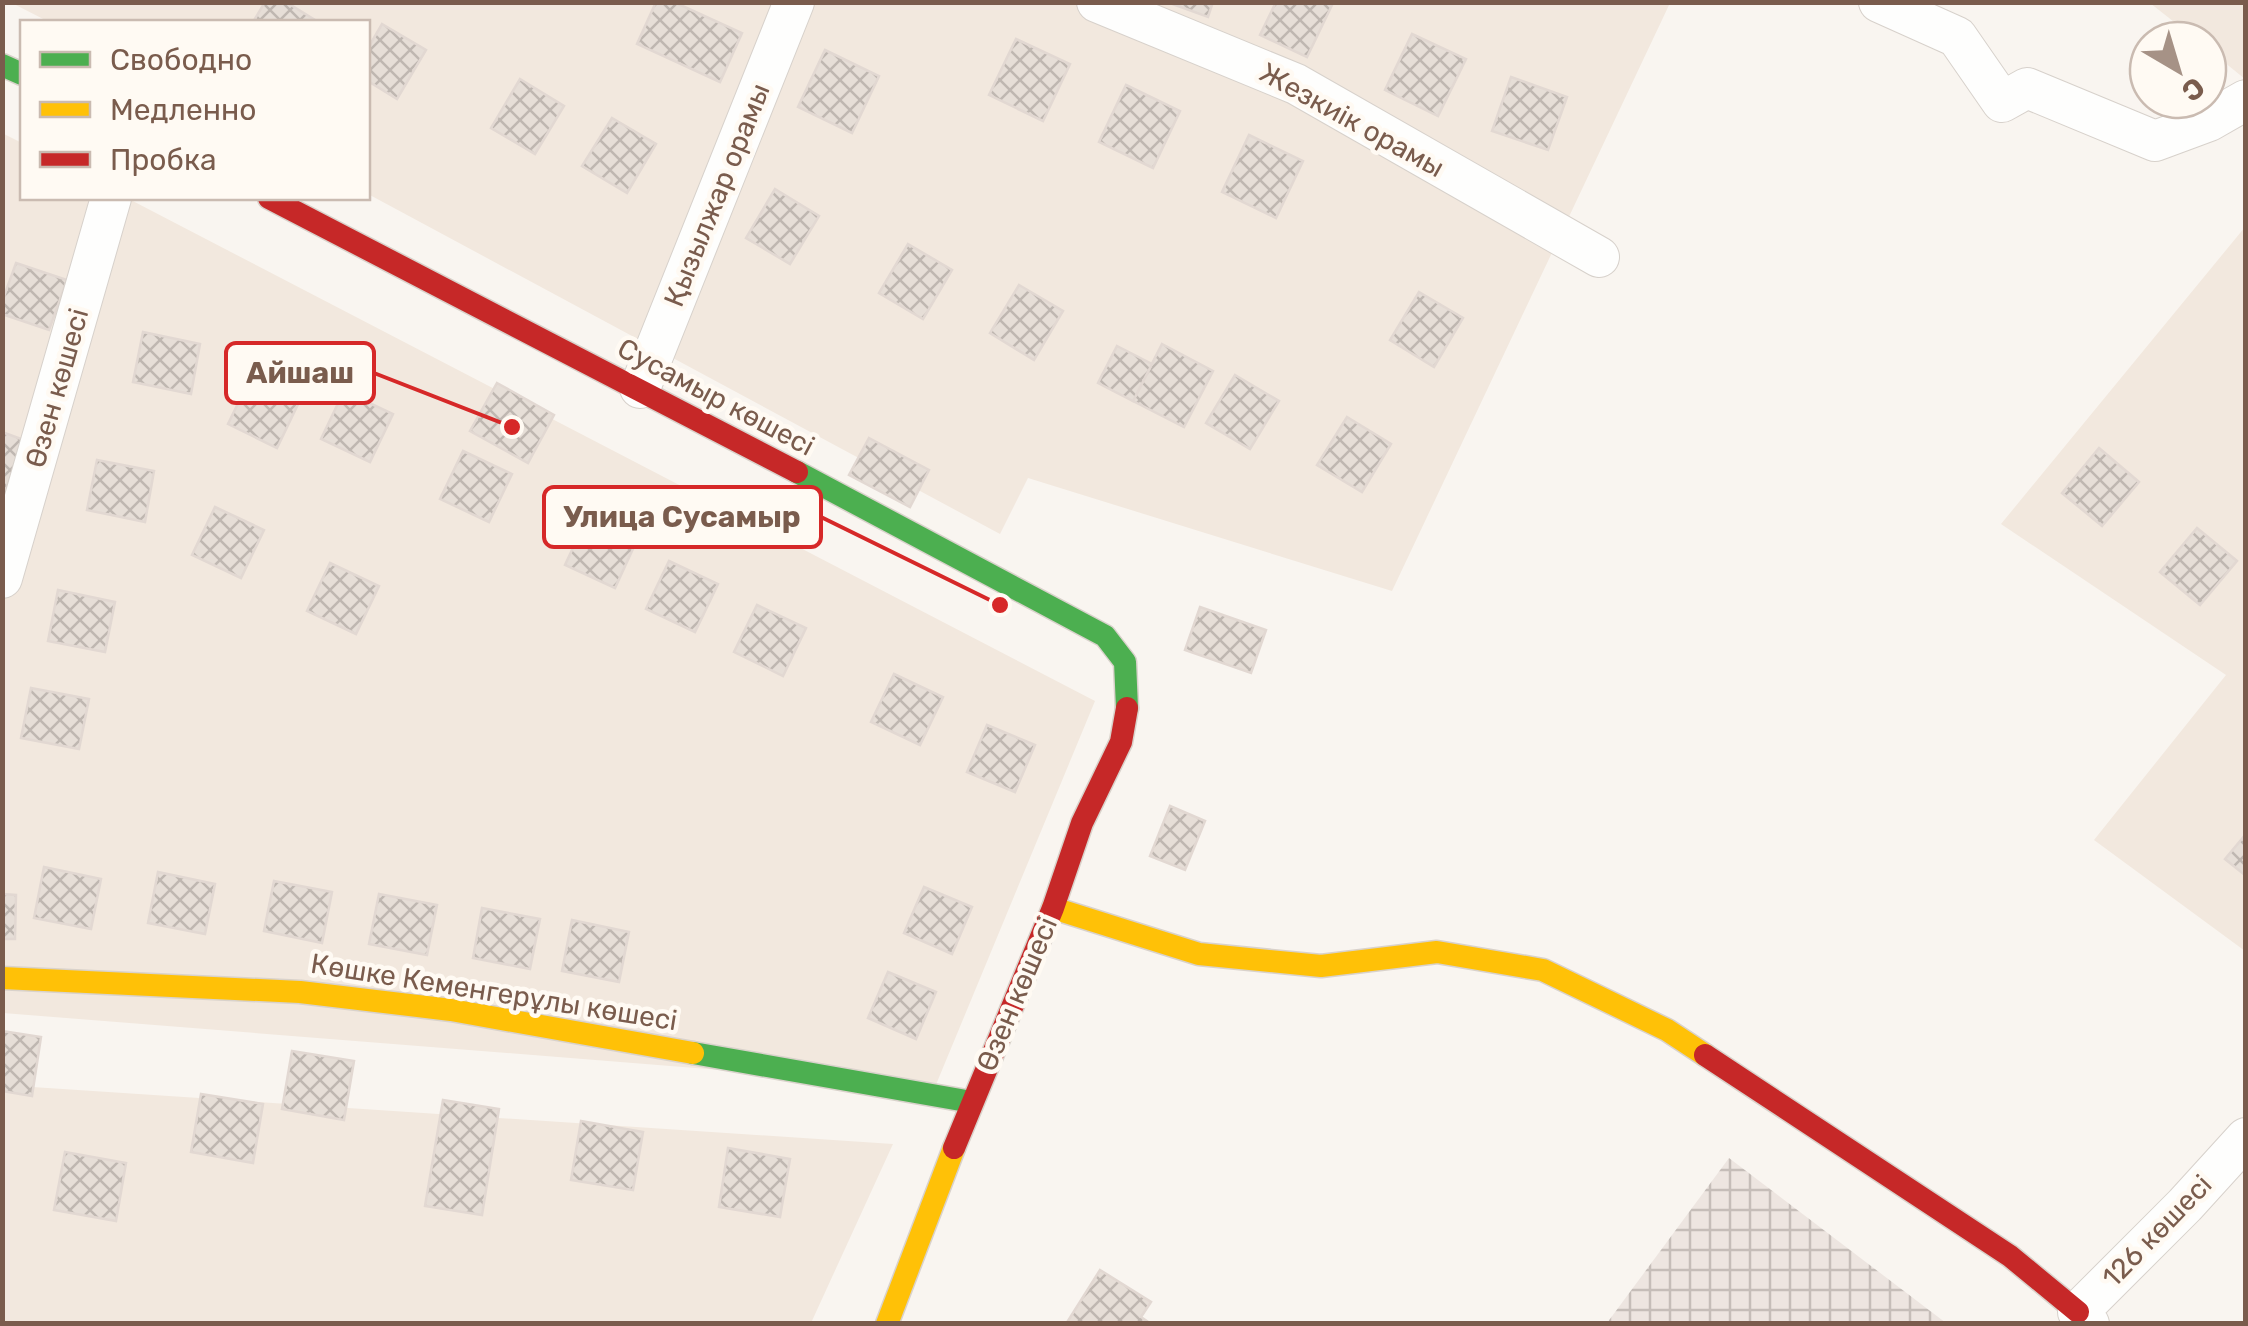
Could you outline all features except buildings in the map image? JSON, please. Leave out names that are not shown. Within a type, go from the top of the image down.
[{"type":"street","name":"Қызылжар орамы","points":[[640,388],[794,2]]},
{"type":"street","name":"Жезкиік орамы","points":[[1097,2],[1296,84],[1599,257]]},
{"type":"street","points":[[1879,2],[1957,37],[2002,102],[2026,88],[2155,141],[2209,122],[2246,100]]},
{"type":"street","name":"Өзен көшесі","points":[[2,578],[110,200]]},
{"type":"street","name":"Сусамыр көшесі","points":[[273,200],[640,388],[1105,636],[1125,662]]},
{"type":"street","name":"Өзен көшесі","points":[[887,1324],[972,1102],[1053,908],[1082,823],[1120,742],[1129,699],[1125,662]]},
{"type":"street","points":[[1053,908],[1199,954],[1321,966],[1436,952],[1544,970],[1666,1030],[2010,1256],[2084,1318]]},
{"type":"street","name":"Көшке Кеменгерұлы көшесі","points":[[2,978],[300,992],[451,1010],[972,1102]]},
{"type":"street","name":"126 көшесі","points":[[2084,1318],[2246,1138]]},
{"type":"shaded area","points":[[12,3],[1670,3],[1392,591],[1028,478],[1000,534],[370,195],[370,20],[45,20]]},
{"type":"shaded area","points":[[2150,3],[2245,3],[2245,79],[2228,65],[2228,20],[2172,20]]},
{"type":"shaded area","points":[[2,133],[20,142],[20,200],[131,200],[1095,701],[935,1087],[3,1013]]},
{"type":"shaded area","points":[[2245,227],[2245,951],[2094,840],[2226,675],[2001,524]]},
{"type":"shaded area","points":[[2,1085],[893,1144],[811,1323],[3,1323]]},
{"type":"shaded area","points":[[1729,1158],[1946,1323],[1607,1323]]},
{"type":"traffic: fast","points":[[2,65],[20,73]]},
{"type":"traffic: fast","points":[[797,472],[1105,636],[1125,662],[1127,708]]},
{"type":"traffic: fast","points":[[693,1053],[972,1102]]},
{"type":"traffic: slow","points":[[1053,908],[1199,954],[1321,966],[1437,952],[1543,970],[1667,1030],[1705,1055]]},
{"type":"traffic: slow","points":[[2,978],[300,992],[451,1010],[693,1053]]},
{"type":"traffic: slow","points":[[887,1324],[954,1148]]},
{"type":"traffic: jam","points":[[273,200],[797,472]]},
{"type":"traffic: jam","points":[[954,1148],[1053,908],[1082,823],[1121,742],[1127,708]]},
{"type":"traffic: jam","points":[[1705,1055],[2010,1256],[2078,1312]]},
{"type":"place","name":"Айшаш","points":[[512,427]]},
{"type":"place","name":"Улица Сусамыр","points":[[1000,605]]}]
